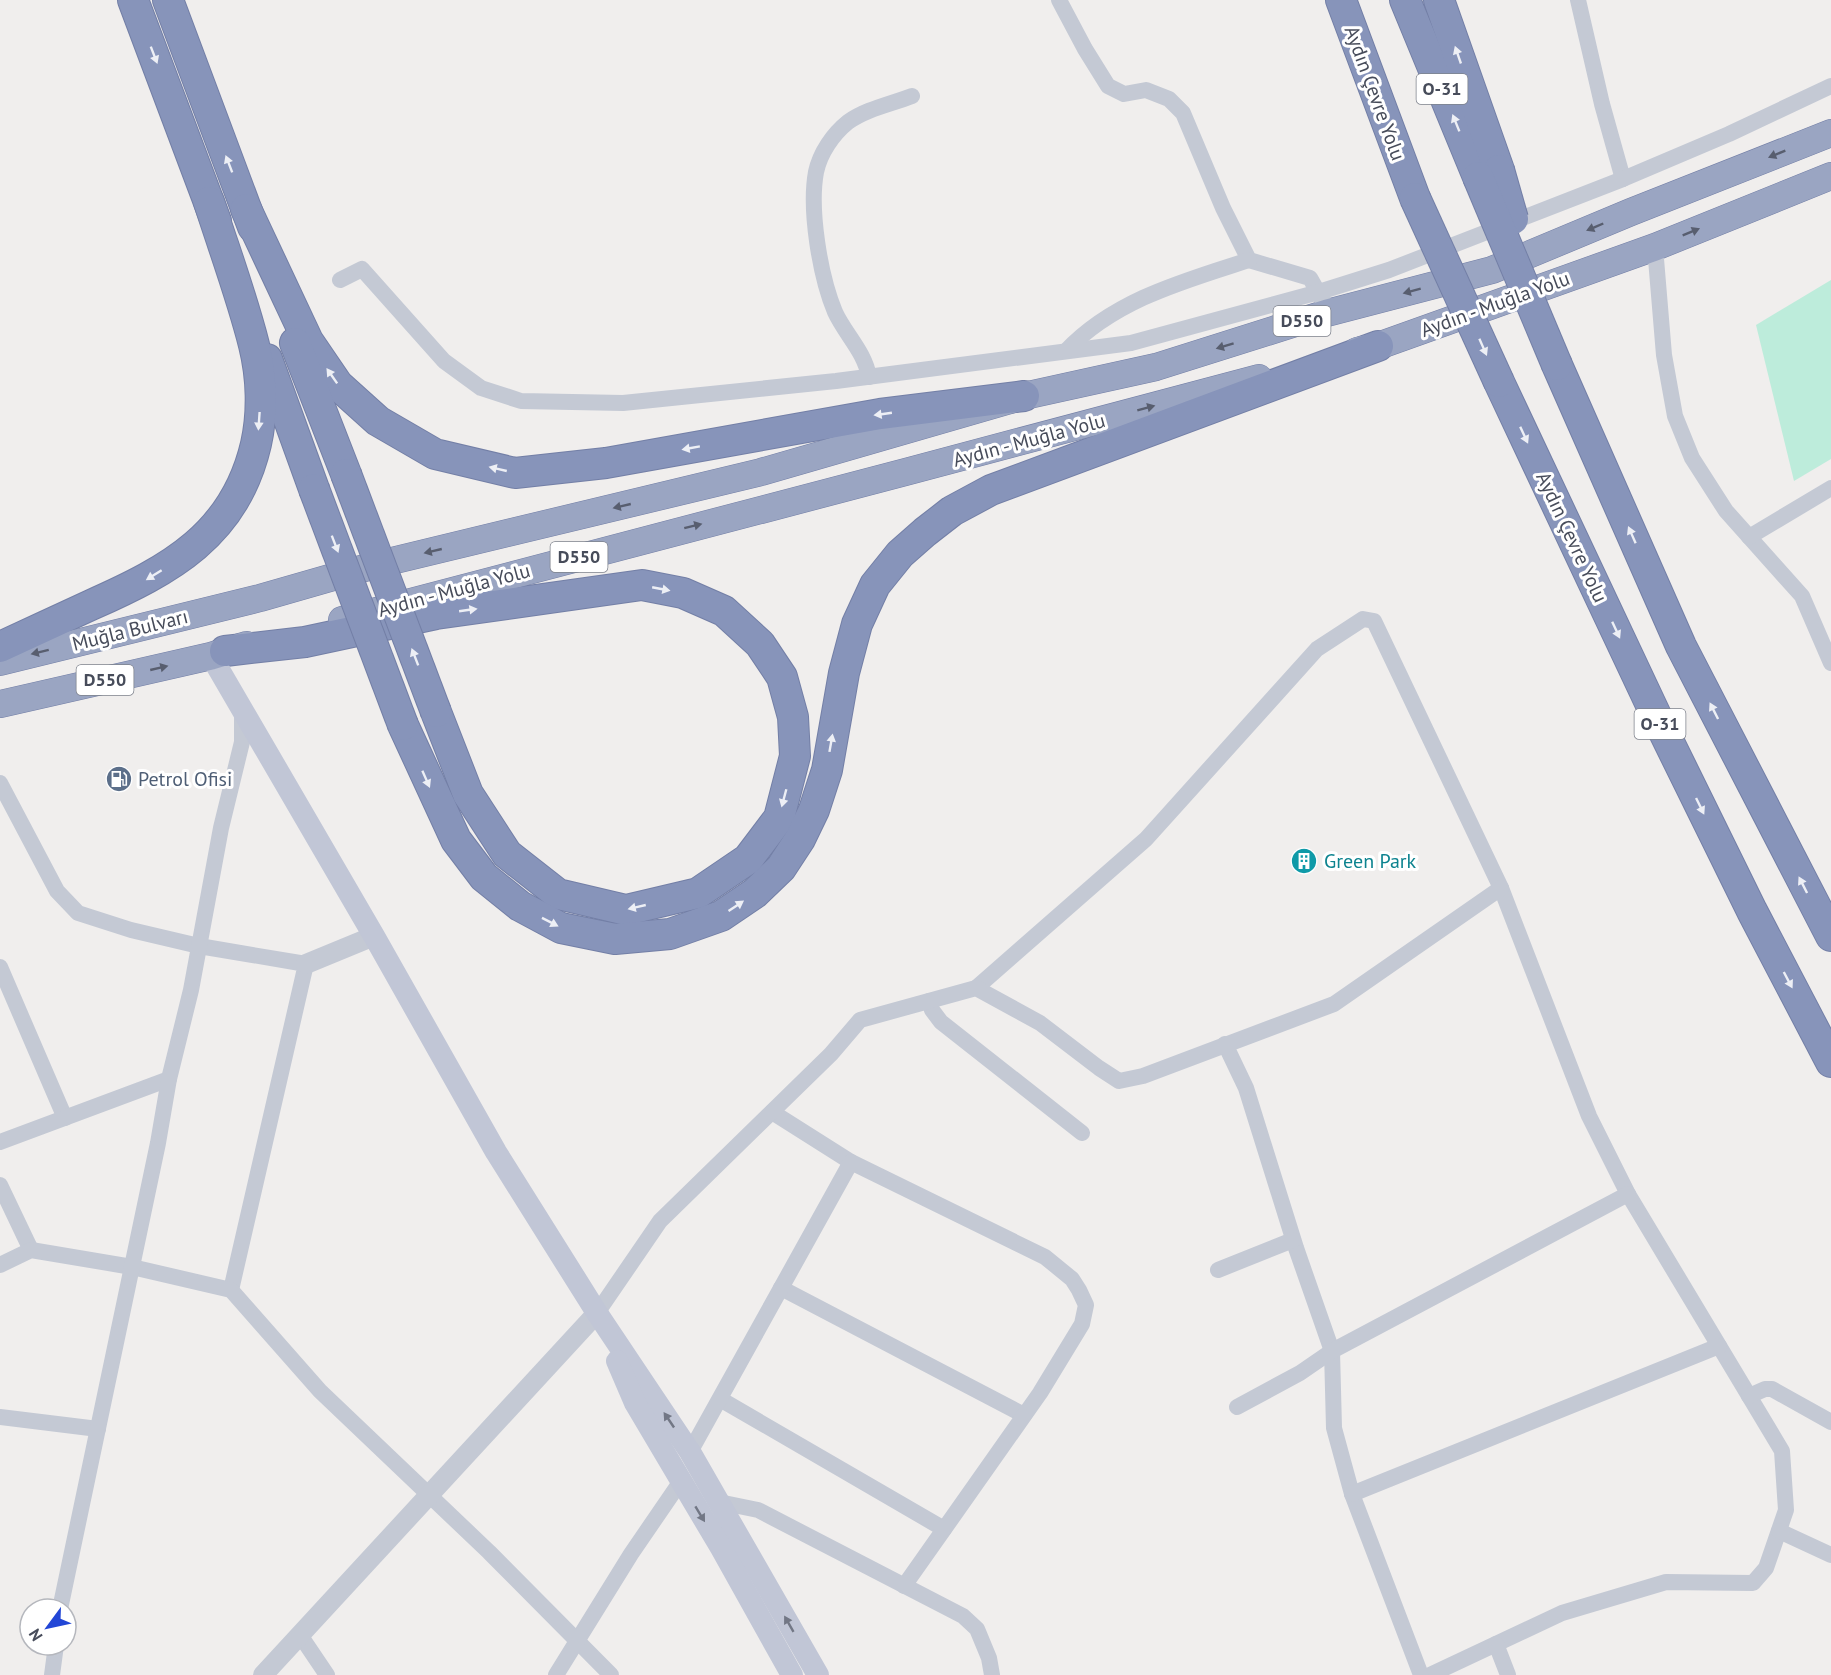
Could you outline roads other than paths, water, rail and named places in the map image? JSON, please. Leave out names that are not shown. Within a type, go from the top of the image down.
[{"type":"highway","points":[[133,0],[403,725],[456,840],[484,877],[519,906],[561,927],[615,939],[670,934],[721,916],[755,893],[781,868],[800,839],[814,810],[826,770],[844,673],[857,624],[875,585],[900,554],[952,511],[991,490],[1378,345]]},
{"type":"highway","points":[[168,0],[346,474],[436,712],[468,794],[507,854],[558,894],[626,910],[698,893],[748,859],[779,818],[795,756],[794,717],[782,677],[760,644],[724,610],[683,593],[642,585],[436,614],[305,642],[218,654]]},
{"type":"highway","points":[[1322,0],[1397,154]]},
{"type":"highway","name":"Aydın Çevre Yolu","points":[[1341,0],[1415,198],[1499,382],[1721,849],[1831,1062]]},
{"type":"highway","name":"O-31","points":[[1406,0],[1488,174],[1557,365],[1681,646],[1831,936]]},
{"type":"highway","points":[[1439,0],[1488,174]]},
{"type":"highway","name":"Aydın - Muğla Yolu","points":[[260,598],[375,565],[761,472],[1024,396],[1156,367],[1323,303],[1492,270],[1831,133]]},
{"type":"highway","name":"Aydın - Muğla Yolu","points":[[218,654],[674,531],[948,462],[1378,345],[1656,247],[1831,176]]},
{"type":"highway","points":[[0,647],[142,583],[174,562],[207,536],[233,503],[250,469],[260,426],[260,386],[255,346],[209,202]]},
{"type":"highway","points":[[246,209],[308,341],[339,385],[378,421],[435,454],[515,473],[526,472],[606,463],[880,414],[1024,396]]},
{"type":"highway","name":"Muğla Bulvarı","points":[[0,662],[260,598]]},
{"type":"highway","name":"D550","points":[[0,704],[218,654]]},
{"type":"main road","points":[[218,654],[242,710],[374,936],[496,1152],[597,1313],[690,1452],[818,1675]]},
{"type":"main road","points":[[597,1313],[635,1403],[792,1675]]},
{"type":"street","points":[[1059,0],[1108,86],[1124,94],[1146,90],[1168,99],[1183,113],[1223,208],[1249,260]]},
{"type":"street","points":[[1578,0],[1602,104],[1623,179]]},
{"type":"street","points":[[340,280],[362,268],[444,361],[481,388],[521,401],[623,403],[868,376],[1131,343],[1323,303],[1389,270],[1623,179],[1730,134],[1831,86]]},
{"type":"street","points":[[868,376],[864,359],[837,316],[825,281],[817,235],[816,171],[828,144],[847,123],[860,115],[912,96]]},
{"type":"street","points":[[1656,247],[1664,355],[1675,416],[1692,458],[1726,511],[1802,596],[1831,663]]},
{"type":"street","points":[[1066,351],[1078,338],[1105,318],[1163,288],[1249,260],[1310,278],[1323,303]]},
{"type":"street","points":[[1749,537],[1831,488]]},
{"type":"street","points":[[263,1675],[597,1313],[660,1221],[831,1054],[860,1020],[976,988],[1146,839],[1317,649],[1362,619],[1374,621],[1501,888],[1589,1116],[1628,1194],[1782,1451],[1786,1510],[1766,1569],[1753,1583],[1666,1582],[1562,1613],[1496,1644],[1448,1671],[1430,1675]]},
{"type":"street","points":[[63,1597],[158,1143],[169,1079],[191,990],[221,828],[242,742],[242,710]]},
{"type":"street","points":[[0,783],[7,813],[57,891],[78,913],[120,927],[199,946],[306,964],[374,936]]},
{"type":"street","points":[[976,988],[1040,1023],[1119,1081],[1143,1076],[1334,1004],[1501,888]]},
{"type":"street","points":[[231,1290],[306,964]]},
{"type":"street","points":[[0,967],[65,1118]]},
{"type":"street","points":[[929,1001],[932,1010],[941,1022],[1082,1133]]},
{"type":"street","points":[[1225,1044],[1246,1088],[1293,1240],[1332,1352],[1334,1428],[1352,1494],[1421,1675]]},
{"type":"street","points":[[0,1142],[169,1079]]},
{"type":"street","points":[[772,1112],[851,1162],[1045,1257],[1072,1279],[1086,1305],[1082,1324],[1040,1393],[904,1586]]},
{"type":"street","points":[[690,1452],[851,1162]]},
{"type":"street","points":[[0,1185],[31,1250]]},
{"type":"street","points":[[1237,1407],[1300,1373],[1332,1352],[1628,1194]]},
{"type":"street","points":[[1218,1270],[1293,1240]]},
{"type":"street","points":[[0,1265],[31,1250],[132,1267],[231,1290],[320,1392],[489,1552],[611,1675]]},
{"type":"street","points":[[781,1288],[1024,1415]]},
{"type":"street","points":[[1352,1494],[1719,1346]]},
{"type":"street","points":[[1749,1396],[1765,1389],[1772,1389],[1831,1422]]},
{"type":"street","points":[[720,1399],[944,1529]]},
{"type":"street","points":[[0,1417],[98,1429]]},
{"type":"street","points":[[556,1675],[631,1554],[681,1481]]},
{"type":"street","points":[[719,1502],[758,1510],[963,1616],[977,1629],[989,1658],[992,1675]]},
{"type":"street","points":[[1779,1531],[1831,1555]]},
{"type":"street","points":[[300,1635],[327,1675]]},
{"type":"street","points":[[1496,1644],[1508,1675]]},
{"type":"street","points":[[52,1675],[54,1657]]},
{"type":"place","name":"Petrol Ofisi","points":[[119,779]]},
{"type":"place","name":"Green Park","points":[[1304,861]]}]
